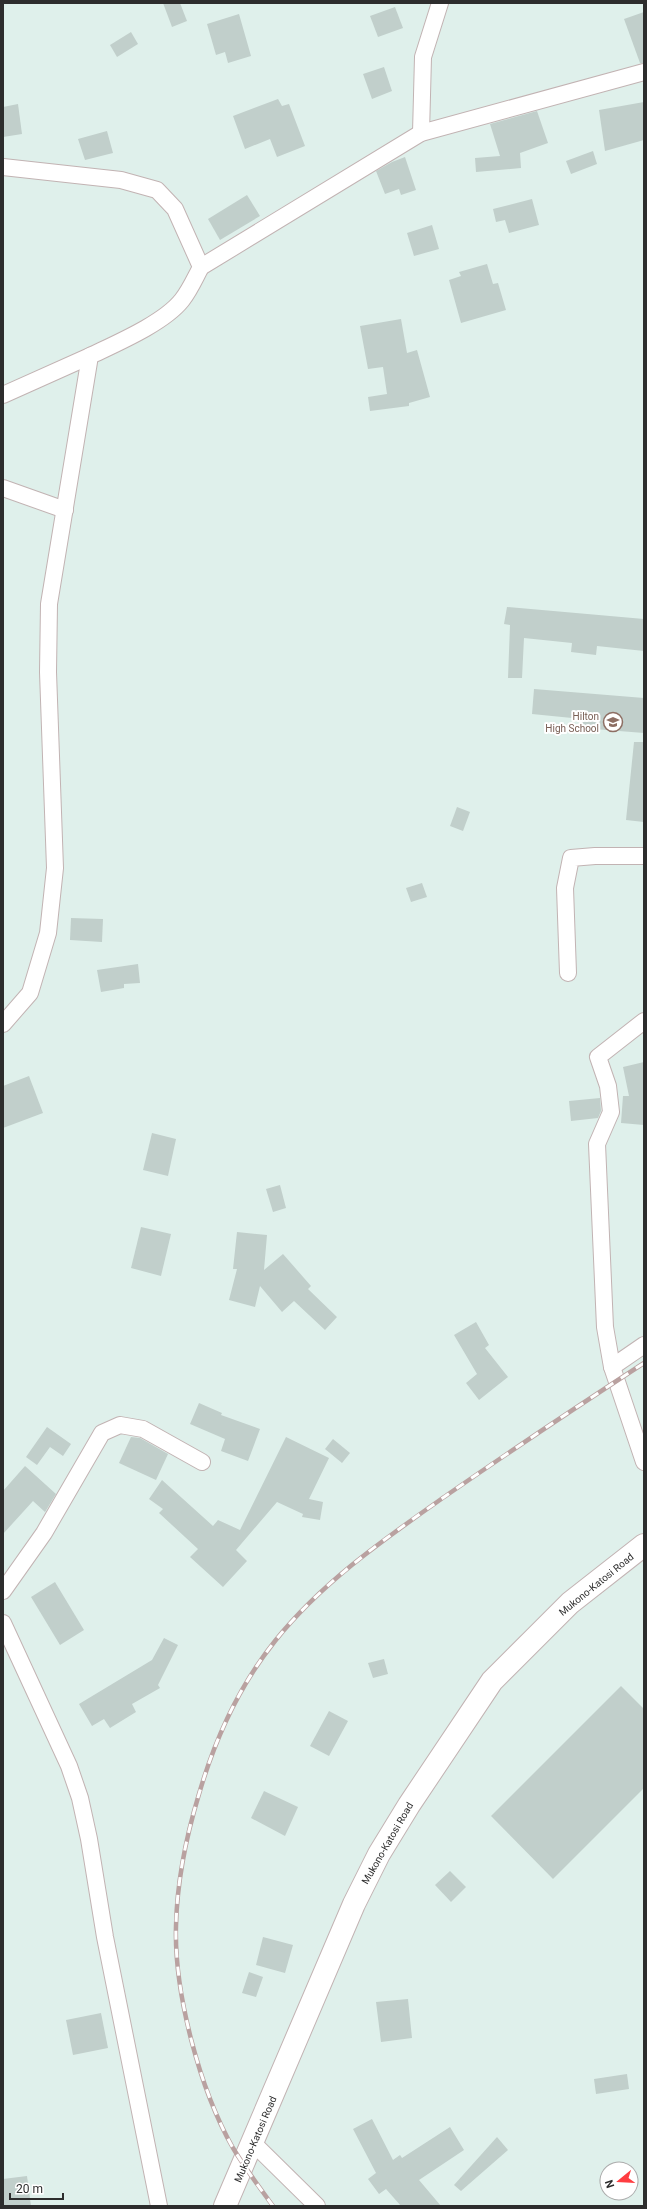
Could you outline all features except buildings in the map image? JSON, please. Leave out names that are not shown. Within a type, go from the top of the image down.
[{"type":"main road","name":"Mukono-Katosi Road","points":[[225,2206],[354,1904],[379,1854],[442,1753],[492,1681],[570,1603],[644,1545]]},
{"type":"street","points":[[421,133],[423,57],[440,3]]},
{"type":"street","points":[[3,395],[132,337],[157,321],[182,300],[200,267],[421,133],[644,72]]},
{"type":"street","points":[[3,167],[121,180],[157,190],[175,209],[200,267]]},
{"type":"street","points":[[3,1024],[30,993],[48,933],[55,868],[48,672],[49,604],[90,356]]},
{"type":"street","points":[[3,488],[65,510]]},
{"type":"street","points":[[568,973],[565,888],[571,858],[595,856],[644,856]]},
{"type":"street","points":[[644,1021],[598,1057],[608,1086],[611,1112],[597,1144],[605,1327],[612,1367],[644,1462]]},
{"type":"street","points":[[612,1367],[644,1345]]},
{"type":"street","points":[[3,1591],[44,1533],[102,1433],[120,1425],[142,1429],[202,1462]]},
{"type":"street","points":[[3,1623],[69,1766],[80,1798],[89,1838],[105,1937],[159,2206]]},
{"type":"street","points":[[253,2143],[317,2206]]},
{"type":"railway","points":[[273,2206],[247,2170],[221,2125],[200,2070],[191,2040],[179,1981],[176,1926],[180,1876],[190,1826],[205,1773],[221,1733],[239,1695],[262,1658],[294,1619],[334,1580],[378,1544],[447,1495],[644,1363]]},
{"type":"place","name":"Hilton High School","points":[[613,722]]}]
